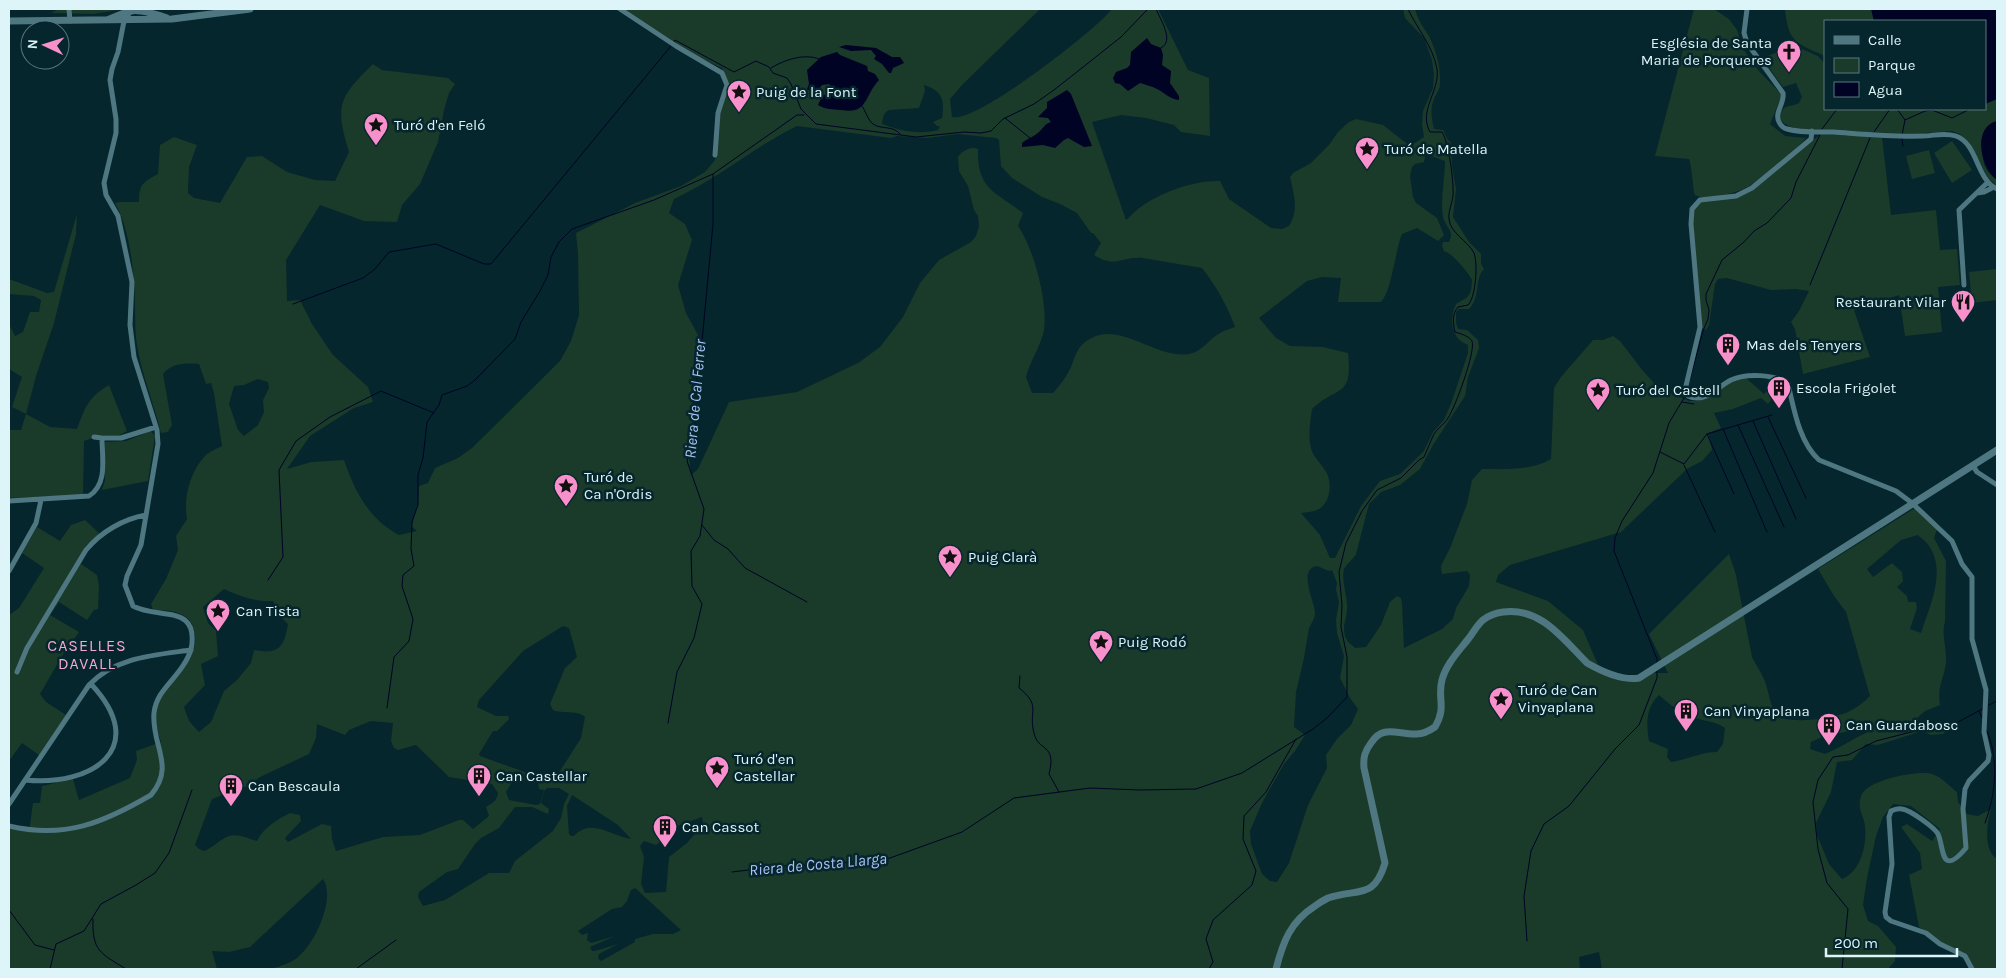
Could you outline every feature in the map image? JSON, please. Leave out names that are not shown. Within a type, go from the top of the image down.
[{"type":"main road","points":[[70,21],[172,19],[250,9]]},
{"type":"main road","points":[[104,21],[129,11],[156,14],[172,19]]},
{"type":"main road","points":[[124,21],[129,11]]},
{"type":"main road","points":[[1276,969],[1281,950],[1291,926],[1296,921],[1327,898],[1361,892],[1372,887],[1381,877],[1385,863],[1364,768],[1365,750],[1373,738],[1384,731],[1394,730],[1418,734],[1435,727],[1442,711],[1441,681],[1444,674],[1450,663],[1483,620],[1494,613],[1510,611],[1535,615],[1547,623],[1587,663],[1625,678],[1639,678],[1997,450]]},
{"type":"street","points":[[620,9],[722,73],[727,86],[718,113],[715,155]]},
{"type":"street","points":[[1747,9],[1744,33],[1747,43],[1784,94],[1778,115],[1780,124],[1790,130],[1924,136],[1946,134],[1960,138],[1970,150],[1988,182],[1996,188]]},
{"type":"street","points":[[9,826],[48,831],[86,826],[151,794],[158,786],[162,775],[163,763],[154,726],[154,712],[158,698],[184,664],[191,650],[193,639],[190,625],[176,614],[140,610],[133,606],[125,585],[141,545],[158,444],[156,427],[134,356],[130,325],[132,282],[118,216],[105,192],[104,183],[116,133],[116,119],[110,80],[124,21]]},
{"type":"street","points":[[1812,131],[1811,139],[1752,188],[1736,196],[1700,200],[1692,209],[1691,224],[1700,327],[1685,390],[1688,396],[1696,399],[1709,394],[1732,380],[1744,376],[1782,380],[1788,384],[1800,428],[1813,454],[1819,460],[1896,491],[1952,541],[1962,564],[1972,577],[1972,639],[1986,690],[1984,732],[1989,755],[1988,761],[1969,781],[1965,789],[1963,809],[1966,848],[1960,855],[1949,860],[1941,852],[1940,838],[1936,830],[1901,808],[1891,811],[1889,817],[1892,864],[1886,917],[1890,921],[1926,933],[1940,944],[1965,956],[1972,969]]},
{"type":"street","points":[[1964,285],[1959,210],[1988,182]]},
{"type":"street","points":[[1978,193],[1996,188]]},
{"type":"street","points":[[94,437],[121,438],[156,427]]},
{"type":"street","points":[[9,501],[89,496],[97,491],[102,479],[102,438]]},
{"type":"street","points":[[1973,466],[1976,472],[1997,485]]},
{"type":"street","points":[[9,571],[36,523],[41,500]]},
{"type":"street","points":[[17,672],[27,648],[86,550],[92,543],[119,523],[132,517],[146,515]]},
{"type":"street","points":[[9,804],[98,676],[121,663],[140,657],[191,650]]},
{"type":"street","points":[[25,780],[49,782],[88,772],[106,760],[112,751],[115,736],[114,721],[108,706],[91,684]]},
{"type":"green space","points":[[59,9],[125,9],[93,14],[51,13]]},
{"type":"green space","points":[[623,9],[1040,9],[950,99],[952,117],[965,115],[984,106],[1035,74],[1083,36],[1112,9],[1158,9],[1188,70],[1209,78],[1210,136],[1181,132],[1174,125],[1146,118],[1121,115],[1092,122],[1126,220],[1146,203],[1166,193],[1188,185],[1220,181],[1229,199],[1271,228],[1282,229],[1289,226],[1295,208],[1290,177],[1293,173],[1311,163],[1349,122],[1356,119],[1383,125],[1410,146],[1424,137],[1423,111],[1433,88],[1434,75],[1432,60],[1424,38],[1405,18],[1403,9],[1415,9],[1437,56],[1440,86],[1432,105],[1432,116],[1434,129],[1443,130],[1451,142],[1452,166],[1456,189],[1453,217],[1469,242],[1481,254],[1481,264],[1484,269],[1479,278],[1473,304],[1469,309],[1459,309],[1456,312],[1458,329],[1467,330],[1478,340],[1479,348],[1468,377],[1465,396],[1433,445],[1420,469],[1400,485],[1381,492],[1369,504],[1356,554],[1344,569],[1343,579],[1347,612],[1344,629],[1347,640],[1355,648],[1366,647],[1381,625],[1390,602],[1397,596],[1401,598],[1402,604],[1404,648],[1442,629],[1453,619],[1456,608],[1469,586],[1470,575],[1467,571],[1442,574],[1441,566],[1467,504],[1472,480],[1482,469],[1535,466],[1551,459],[1554,388],[1561,377],[1593,340],[1603,340],[1613,336],[1620,341],[1643,371],[1660,389],[1689,401],[1699,401],[1731,382],[1746,378],[1764,394],[1772,385],[1779,390],[1768,404],[1761,398],[1733,409],[1714,413],[1721,428],[1708,433],[1712,450],[1702,461],[1687,469],[1621,532],[1510,565],[1498,575],[1496,582],[1548,601],[1583,630],[1602,674],[1626,682],[1636,682],[1652,673],[1668,673],[1649,634],[1729,554],[1736,575],[1752,657],[1765,681],[1770,701],[1776,714],[1781,718],[1790,720],[1833,717],[1848,712],[1870,696],[1846,612],[1818,569],[1915,508],[1938,527],[1934,538],[1946,561],[1944,632],[1946,662],[1940,687],[1940,705],[1925,711],[1917,718],[1917,722],[1918,725],[1930,728],[1946,726],[1949,729],[1943,734],[1931,735],[1922,731],[1878,745],[1866,744],[1852,760],[1837,762],[1831,792],[1816,823],[1817,835],[1829,864],[1842,879],[1854,870],[1864,849],[1865,826],[1860,801],[1865,790],[1872,785],[1905,775],[1932,774],[1942,779],[1957,792],[1958,802],[1967,814],[1978,816],[1991,809],[1987,836],[1990,849],[1997,859],[1997,969],[1969,969],[1963,957],[1919,927],[1909,875],[1922,869],[1920,853],[1901,827],[1907,824],[1932,841],[1940,829],[1911,806],[1893,804],[1883,817],[1876,836],[1863,905],[1868,921],[1878,926],[1896,947],[1895,961],[1888,969],[1602,969],[1599,952],[1579,957],[1580,969],[271,969],[296,958],[305,950],[317,931],[322,920],[327,897],[323,879],[250,947],[229,952],[212,951],[217,969],[9,969],[9,828],[29,832],[33,803],[40,803],[42,786],[73,779],[79,800],[130,778],[137,760],[136,751],[161,742],[155,721],[156,708],[166,688],[188,662],[195,642],[194,630],[188,619],[172,611],[153,610],[151,604],[166,579],[178,550],[176,536],[187,519],[187,494],[195,470],[205,456],[222,446],[214,393],[211,383],[206,384],[199,364],[179,364],[167,370],[163,374],[172,425],[168,432],[161,433],[139,356],[136,337],[135,292],[131,253],[123,222],[115,203],[139,202],[143,184],[158,174],[160,145],[174,137],[197,145],[189,167],[188,193],[194,198],[220,203],[247,157],[262,156],[287,172],[315,180],[335,181],[349,152],[342,124],[341,113],[343,104],[346,95],[373,64],[382,70],[448,78],[455,84],[449,93],[444,110],[438,142],[420,184],[402,205],[397,222],[364,221],[320,205],[286,260],[287,301],[300,300],[312,324],[333,355],[368,387],[373,402],[354,408],[310,436],[287,469],[311,462],[344,460],[358,494],[379,521],[399,535],[417,531],[411,526],[418,503],[419,486],[428,483],[435,468],[458,458],[472,448],[560,361],[571,341],[579,315],[576,233],[635,203],[681,186],[705,172],[715,160],[720,106],[727,81],[722,68],[694,55]],"holes":[[[924,85],[938,93],[943,106],[942,118],[933,122],[940,126],[938,130],[923,132],[910,132],[882,124],[884,114],[889,110],[919,108],[925,91]],[[797,126],[891,138],[897,136],[927,138],[958,134],[996,138],[999,140],[1001,166],[1012,178],[1042,197],[1077,213],[1091,233],[1101,243],[1094,255],[1113,262],[1143,258],[1202,268],[1221,296],[1235,327],[1220,333],[1198,351],[1189,354],[1161,351],[1119,335],[1106,334],[1093,337],[1080,347],[1067,374],[1053,393],[1032,393],[1026,377],[1043,336],[1045,318],[1042,291],[1034,262],[1018,226],[1023,213],[989,188],[981,173],[978,162],[978,149],[970,149],[964,151],[958,157],[959,171],[968,186],[974,210],[978,216],[979,226],[976,236],[971,242],[939,260],[920,283],[903,317],[880,347],[858,363],[797,392],[729,402],[698,469],[691,475],[688,447],[693,420],[692,375],[698,335],[686,313],[678,285],[692,240],[685,224],[669,213],[674,199],[706,182]],[[1425,145],[1434,157],[1445,161],[1442,210],[1451,238],[1449,242],[1443,242],[1442,246],[1444,251],[1460,263],[1472,280],[1471,290],[1467,298],[1456,304],[1452,322],[1458,338],[1468,345],[1468,353],[1444,420],[1433,432],[1424,451],[1400,474],[1380,481],[1361,506],[1335,558],[1330,558],[1320,535],[1301,513],[1317,510],[1325,503],[1329,493],[1328,477],[1311,448],[1309,434],[1311,414],[1312,409],[1345,385],[1349,368],[1348,353],[1323,347],[1290,346],[1276,338],[1259,318],[1307,281],[1322,277],[1341,278],[1338,302],[1381,302],[1391,280],[1402,234],[1417,228],[1438,241],[1444,235],[1437,218],[1416,203],[1413,197],[1410,176],[1412,167],[1415,164],[1424,162]],[[258,379],[268,382],[269,388],[263,400],[264,412],[258,425],[244,436],[238,430],[229,404],[234,386],[244,385]],[[1918,535],[1927,543],[1934,556],[1936,578],[1935,590],[1921,633],[1910,629],[1917,608],[1916,602],[1908,602],[1907,596],[1897,587],[1903,581],[1902,572],[1892,563],[1873,577],[1867,569],[1901,540]],[[1317,566],[1329,571],[1332,570],[1337,583],[1336,589],[1339,602],[1336,620],[1337,633],[1344,656],[1340,678],[1358,709],[1351,725],[1337,739],[1326,755],[1327,768],[1308,805],[1289,863],[1277,882],[1270,881],[1262,874],[1251,844],[1250,831],[1262,803],[1284,764],[1305,735],[1294,727],[1296,692],[1309,628],[1315,615],[1308,573],[1311,568]],[[224,589],[260,601],[273,601],[279,615],[288,624],[285,638],[279,648],[269,651],[254,650],[251,663],[237,680],[224,691],[211,722],[199,732],[189,721],[184,707],[205,685],[201,664],[218,656],[216,631],[208,623],[203,607]],[[563,626],[569,628],[577,657],[565,668],[550,704],[553,710],[585,717],[581,738],[560,771],[554,777],[544,779],[480,756],[479,754],[493,731],[497,731],[509,719],[508,716],[496,716],[477,707],[479,700],[523,651]],[[1659,695],[1672,706],[1679,708],[1684,701],[1688,703],[1687,712],[1691,715],[1725,728],[1723,744],[1717,752],[1705,753],[1671,762],[1667,757],[1668,749],[1649,741],[1647,728],[1649,710]],[[371,721],[393,723],[391,741],[394,748],[398,750],[416,745],[449,777],[492,784],[498,793],[495,800],[486,807],[489,816],[473,829],[463,820],[459,820],[420,835],[383,837],[336,851],[332,839],[331,826],[322,824],[288,842],[285,838],[301,821],[300,815],[290,813],[267,828],[257,841],[232,835],[204,851],[199,849],[195,845],[212,799],[247,786],[260,777],[309,754],[316,738],[317,724],[345,735],[349,730]],[[1867,728],[1868,732],[1825,754],[1810,749],[1811,742],[1824,736]],[[514,779],[538,782],[539,789],[544,790],[540,804],[536,805],[509,800],[506,792]],[[547,788],[559,788],[569,794],[564,804],[561,818],[553,831],[515,861],[509,873],[489,873],[445,900],[423,906],[418,897],[419,892],[447,872],[458,869],[475,844],[481,838],[499,828],[515,807],[532,807],[548,814],[549,809],[541,803],[544,791]],[[572,795],[618,825],[631,839],[595,828],[588,828],[571,836],[569,834],[567,806]],[[702,817],[703,824],[687,843],[669,857],[666,892],[645,893],[641,884],[644,857],[640,846],[644,841],[656,845],[664,839],[664,831]],[[635,888],[681,930],[673,934],[653,934],[635,939],[635,942],[601,961],[598,958],[599,954],[618,944],[595,951],[592,951],[590,947],[615,936],[591,943],[587,940],[588,933],[582,935],[578,931],[612,909],[622,907],[627,901],[631,890]]]},
{"type":"green space","points":[[1694,9],[1714,9],[1729,19],[1737,30],[1744,50],[1758,70],[1782,95],[1770,124],[1785,136],[1806,138],[1780,163],[1751,185],[1732,193],[1714,197],[1695,195],[1689,159],[1655,156]]},
{"type":"green space","points":[[1785,9],[1875,9],[1877,20],[1824,20],[1824,56],[1799,44],[1791,34],[1786,20]]},
{"type":"green space","points":[[1795,46],[1818,56],[1824,63],[1824,110],[1986,110],[1986,104],[1997,99],[1997,121],[1994,122],[1985,145],[1983,160],[1985,167],[1997,180],[1997,186],[1988,178],[1969,143],[1960,134],[1952,131],[1911,134],[1799,129],[1791,127],[1781,120],[1779,117],[1780,113],[1786,107],[1799,103],[1802,97],[1796,83],[1783,87],[1764,61],[1767,56]]},
{"type":"green space","points":[[1821,134],[1882,137],[1891,215],[1936,210],[1940,250],[1957,249],[1960,285],[1938,287],[1942,332],[1905,336],[1899,295],[1854,310],[1870,357],[1803,374],[1795,329],[1791,322],[1809,291],[1796,289],[1771,290],[1727,278],[1718,279],[1715,284],[1709,325],[1706,330],[1702,328],[1693,224],[1694,210],[1701,202],[1737,197]]},
{"type":"green space","points":[[1952,141],[1972,170],[1952,183],[1934,153]]},
{"type":"green space","points":[[1929,150],[1935,173],[1912,179],[1906,156]]},
{"type":"green space","points":[[77,214],[76,234],[54,323],[36,376],[26,414],[12,407],[22,377],[9,369],[9,324],[15,336],[23,332],[30,312],[39,312],[41,300],[34,296],[9,294],[9,279],[47,293],[54,292]]},
{"type":"green space","points":[[1997,269],[1997,300],[1972,303],[1969,272]]},
{"type":"green space","points":[[109,385],[127,431],[120,435],[101,435],[84,441],[83,495],[9,498],[9,430],[21,430],[26,414],[50,427],[77,429],[88,404],[96,394]]},
{"type":"green space","points":[[151,431],[155,436],[148,481],[102,490],[105,480],[105,442],[126,441]]},
{"type":"green space","points":[[85,520],[100,534],[88,543],[77,561],[97,575],[99,586],[98,609],[94,610],[87,620],[59,602],[50,615],[79,632],[65,651],[40,694],[46,702],[66,715],[39,755],[22,743],[9,761],[9,615],[19,608],[44,568],[22,553],[37,527],[60,541],[71,525]]},
{"type":"water","points":[[1871,9],[1997,9],[1997,99],[1986,104],[1986,20],[1874,20]]},
{"type":"water","points":[[1147,38],[1151,44],[1161,48],[1163,55],[1162,65],[1171,71],[1170,83],[1179,96],[1179,100],[1140,83],[1128,91],[1120,84],[1115,83],[1113,78],[1116,72],[1130,65],[1131,52]]},
{"type":"water","points":[[846,45],[876,48],[892,57],[900,57],[904,63],[893,68],[891,73],[889,73],[882,64],[874,59],[876,56],[871,50],[851,51],[839,47]]},
{"type":"water","points":[[837,52],[867,66],[868,71],[875,74],[879,80],[861,107],[856,110],[829,109],[818,105],[822,96],[828,93],[832,87],[829,84],[822,85],[819,89],[811,92],[807,89],[809,84],[807,70],[821,57]]},
{"type":"water","points":[[1067,90],[1071,94],[1092,146],[1084,147],[1068,138],[1055,148],[1043,145],[1022,147],[1022,143],[1037,134],[1046,124],[1051,122],[1048,118],[1038,117],[1047,108],[1047,102]]},
{"type":"water","points":[[1997,121],[1997,180],[1986,167],[1981,148],[1984,131],[1989,125]]},
{"type":"waterway","points":[[673,43],[675,40],[734,72],[756,61],[769,67],[773,73],[787,78],[801,109],[816,124],[916,137],[964,132],[981,133],[991,131],[1003,119],[1034,104],[1054,90],[1121,37],[1148,9]]},
{"type":"waterway","points":[[1156,9],[1167,35],[1165,45],[1161,48]]},
{"type":"waterway","name":"Riera de Costa Llarga","points":[[732,872],[780,866],[842,863],[890,858],[962,832],[1014,798],[1090,788],[1140,790],[1196,789],[1242,773],[1313,729],[1327,718],[1347,697],[1347,657],[1341,627],[1342,605],[1339,572],[1346,543],[1362,511],[1377,490],[1401,478],[1424,457],[1434,434],[1446,420],[1455,403],[1468,367],[1472,347],[1472,341],[1469,338],[1455,332],[1454,319],[1458,307],[1468,305],[1471,301],[1476,280],[1475,258],[1474,253],[1452,229],[1450,224],[1449,214],[1453,190],[1447,144],[1442,132],[1430,132],[1426,116],[1437,77],[1437,69],[1432,53],[1408,9]]},
{"type":"waterway","points":[[293,304],[363,278],[375,269],[389,252],[436,244],[484,264],[491,264],[671,46]]},
{"type":"waterway","points":[[771,68],[794,58],[813,57],[819,59]]},
{"type":"waterway","points":[[862,106],[873,124],[894,129],[900,134]]},
{"type":"waterway","points":[[1822,129],[1836,110]]},
{"type":"waterway","points":[[1874,132],[1889,110]]},
{"type":"waterway","points":[[1898,110],[1905,120],[1932,110]]},
{"type":"waterway","points":[[1932,110],[1952,118],[1968,110]]},
{"type":"waterway","name":"Riera de Cal Ferrer","points":[[668,723],[677,672],[694,638],[702,604],[692,586],[691,551],[700,536],[704,509],[687,461],[695,435],[697,378],[713,224],[713,174],[797,115],[804,115]]},
{"type":"waterway","points":[[1005,118],[1030,138]]},
{"type":"waterway","points":[[1902,135],[1905,120]]},
{"type":"waterway","points":[[1690,379],[1708,319],[1709,310],[1706,294],[1722,260],[1754,231],[1767,223],[1791,198],[1796,182],[1820,135]]},
{"type":"waterway","points":[[1810,285],[1870,138]]},
{"type":"waterway","points":[[1902,139],[1903,146]]},
{"type":"waterway","points":[[387,708],[394,657],[409,641],[413,619],[402,586],[403,575],[414,566],[411,549],[412,522],[418,505],[418,475],[423,458],[427,422],[439,405],[442,395],[467,386],[475,380],[515,339],[521,322],[548,275],[551,257],[559,242],[572,229],[654,200],[713,174]]},
{"type":"waterway","points":[[268,580],[283,557],[279,470],[296,441],[330,417],[381,391],[434,413]]},
{"type":"waterway","points":[[1657,664],[1657,659],[1614,551],[1615,538],[1622,521],[1653,473],[1669,423],[1684,398]]},
{"type":"waterway","points":[[1682,402],[1694,404]]},
{"type":"waterway","points":[[1660,452],[1684,464],[1707,434],[1772,415]]},
{"type":"waterway","points":[[1768,417],[1806,498]]},
{"type":"waterway","points":[[1753,421],[1796,519]]},
{"type":"waterway","points":[[1738,425],[1784,527]]},
{"type":"waterway","points":[[1723,429],[1767,532]]},
{"type":"waterway","points":[[1707,434],[1734,494]]},
{"type":"waterway","points":[[1684,465],[1715,532]]},
{"type":"waterway","points":[[702,525],[714,540],[728,549],[745,568],[807,602]]},
{"type":"waterway","points":[[1527,941],[1524,896],[1531,851],[1544,824],[1569,806],[1615,749],[1639,725],[1657,678],[1657,670]]},
{"type":"waterway","points":[[1020,676],[1019,688],[1026,694],[1032,704],[1036,739],[1049,752],[1051,757],[1049,774],[1059,792]]},
{"type":"waterway","points":[[1987,706],[1997,701]]},
{"type":"waterway","points":[[1842,969],[1848,909],[1827,883],[1818,849],[1813,802],[1818,780],[1833,757],[1848,755],[1876,741],[1923,729],[1949,727],[1984,708]]},
{"type":"waterway","points":[[1979,711],[1983,720]]},
{"type":"waterway","points":[[1985,823],[1992,800],[1995,777],[1995,765],[1987,731]]},
{"type":"waterway","points":[[1209,969],[1213,962],[1206,939],[1213,920],[1252,885],[1256,871],[1243,839],[1244,816],[1266,792],[1296,739]]},
{"type":"waterway","points":[[50,969],[56,944],[84,931],[101,904],[155,873],[169,853],[192,790]]},
{"type":"waterway","points":[[9,910],[35,945],[54,950]]},
{"type":"waterway","points":[[93,919],[94,938],[99,950],[126,969]]},
{"type":"waterway","points":[[356,969],[396,940]]},
{"type":"place","name":"Església de Santa Maria de Porqueres","points":[[1789,73]]},
{"type":"place","name":"Puig de la Font","points":[[739,113]]},
{"type":"place","name":"Turó d'en Feló","points":[[376,146]]},
{"type":"place","name":"Turó de Matella","points":[[1367,170]]},
{"type":"place","name":"Restaurant Vilar","points":[[1963,323]]},
{"type":"place","name":"Mas dels Tenyers","points":[[1728,366]]},
{"type":"place","name":"Escola Frigolet","points":[[1779,409]]},
{"type":"place","name":"Turó del Castell","points":[[1598,411]]},
{"type":"place","name":"Turó de Ca n'Ordis","points":[[566,507]]},
{"type":"place","name":"Puig Clarà","points":[[950,578]]},
{"type":"place","name":"Can Tista","points":[[218,632]]},
{"type":"place","name":"Puig Rodó","points":[[1101,663]]},
{"type":"place","name":"Turó de Can Vinyaplana","points":[[1501,720]]},
{"type":"place","name":"Can Vinyaplana","points":[[1686,732]]},
{"type":"place","name":"Can Guardabosc","points":[[1829,746]]},
{"type":"place","name":"Turó d'en Castellar","points":[[717,789]]},
{"type":"place","name":"Can Castellar","points":[[479,797]]},
{"type":"place","name":"Can Bescaula","points":[[231,807]]},
{"type":"place","name":"Can Cassot","points":[[665,848]]},
{"type":"district","name":"CASELLES DAVALL","points":[[87,654]]}]
